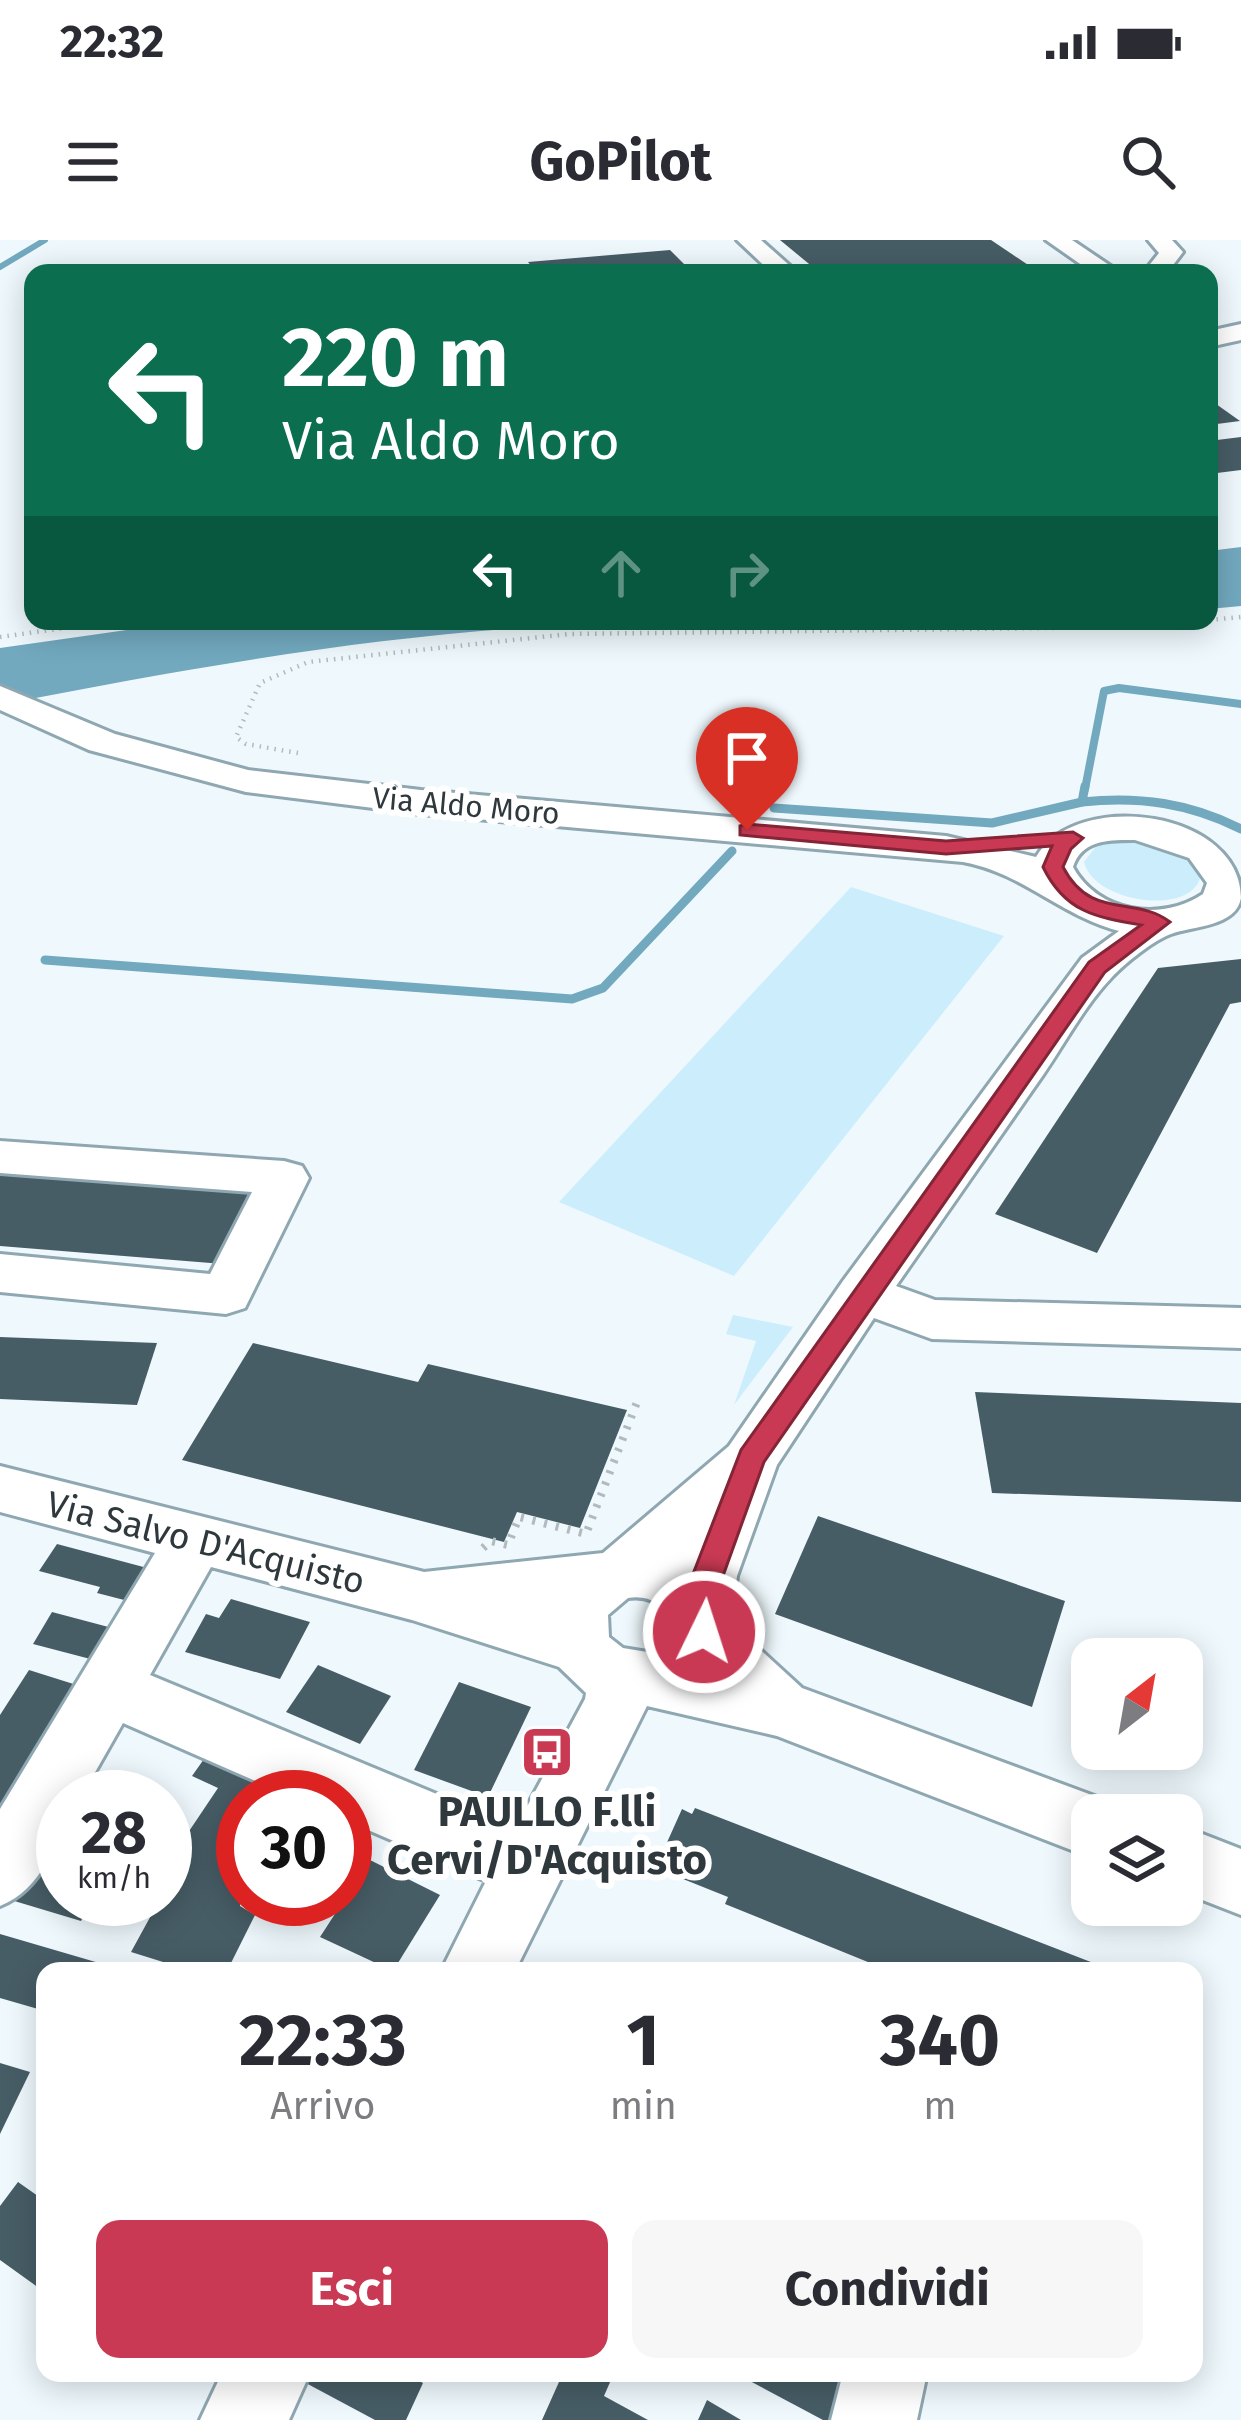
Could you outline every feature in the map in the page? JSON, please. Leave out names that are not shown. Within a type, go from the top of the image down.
[{"type":"street","points":[[748,240],[776,264]]},
{"type":"street","points":[[1057,240],[1094,264]]},
{"type":"street","points":[[1159,240],[1172,252],[1162,264]]},
{"type":"street","name":"Via Aldo Moro","points":[[0,697],[102,742],[246,781],[422,802],[946,848],[1023,863],[1075,897],[1120,918],[1160,922],[1222,914],[1228,884],[1227,866],[1186,841],[1153,831],[1118,828],[1073,838],[946,848]]},
{"type":"street","points":[[1073,838],[1062,846],[1053,867],[1075,897],[1097,967]]},
{"type":"street","points":[[751,1458],[617,1574],[593,1586],[578,1606],[574,1627],[616,1668],[669,1675],[692,1658],[703,1617],[706,1576],[751,1458],[862,1294],[1097,967],[1160,922]]},
{"type":"street","points":[[0,1156],[284,1178],[226,1295],[0,1273]]},
{"type":"street","points":[[862,1294],[932,1319],[1241,1328]]},
{"type":"street","name":"Via Salvo D'Acquisto","points":[[0,1489],[195,1540],[431,1593],[616,1668],[781,1708]]},
{"type":"street","points":[[0,1873],[195,1540]]},
{"type":"street","name":"Via Salvo D'Acquisto","points":[[431,1593],[641,1570],[669,1577],[689,1592],[717,1649],[781,1708]]},
{"type":"street","points":[[482,1962],[617,1702],[616,1668]]},
{"type":"street","points":[[108,1687],[531,1867]]},
{"type":"street","points":[[781,1708],[1071,1818]]},
{"type":"street","points":[[1203,1867],[1241,1882]]},
{"type":"street","points":[[244,2420],[263,2382]]},
{"type":"street","points":[[874,2420],[883,2382]]},
{"type":"path","points":[[0,637],[50,630]]},
{"type":"path","points":[[318,755],[246,744],[236,736],[260,683],[308,662],[569,634],[888,630]]},
{"type":"path","points":[[431,1593],[490,1541],[508,1545],[519,1517],[586,1534],[637,1402]]},
{"type":"shaded area","points":[[1241,547],[1241,606],[1218,608],[1218,550]]},
{"type":"shaded area","points":[[127,630],[501,630],[213,666],[0,705],[0,648]]},
{"type":"shaded area","points":[[1129,837],[1183,850],[1201,870],[1197,885],[1185,895],[1147,900],[1126,896],[1092,877],[1084,862],[1097,845]]},
{"type":"shaded area","points":[[851,887],[1004,936],[734,1276],[559,1202]]},
{"type":"shaded area","points":[[733,1315],[793,1327],[734,1405],[756,1341],[726,1334]]},
{"type":"building","points":[[780,240],[991,240],[1027,264],[809,264]]},
{"type":"building","points":[[670,250],[684,264],[530,264]]},
{"type":"building","points":[[1218,405],[1240,421],[1218,424]]},
{"type":"building","points":[[1241,437],[1241,470],[1218,473],[1218,440]]},
{"type":"building","points":[[1241,959],[1241,1002],[1230,1004],[1097,1253],[995,1214],[1158,968]]},
{"type":"building","points":[[0,1172],[250,1192],[223,1264],[0,1246]]},
{"type":"building","points":[[0,1337],[157,1343],[137,1405],[0,1399]]},
{"type":"building","points":[[253,1343],[418,1382],[428,1364],[627,1410],[580,1528],[517,1512],[504,1542],[182,1460]]},
{"type":"building","points":[[975,1392],[1241,1403],[1241,1502],[992,1493]]},
{"type":"building","points":[[818,1516],[1065,1601],[1032,1707],[775,1614]]},
{"type":"building","points":[[57,1544],[151,1569],[132,1602],[97,1593],[100,1587],[39,1571]]},
{"type":"building","points":[[231,1599],[310,1622],[280,1679],[185,1652],[206,1614],[219,1618]]},
{"type":"building","points":[[52,1612],[116,1629],[98,1661],[33,1644]]},
{"type":"building","points":[[318,1665],[391,1696],[360,1744],[286,1712]]},
{"type":"building","points":[[29,1670],[83,1687],[0,1820],[0,1715]]},
{"type":"building","points":[[459,1682],[531,1707],[488,1797],[414,1770]]},
{"type":"building","points":[[204,1759],[229,1770],[216,1770],[216,1787],[192,1776]]},
{"type":"building","points":[[216,1791],[216,1926],[250,1926],[232,1962],[163,1962],[131,1952],[145,1926],[192,1926],[192,1827]]},
{"type":"building","points":[[695,1808],[1091,1962],[868,1962],[725,1904],[728,1897],[663,1871],[667,1861],[660,1858],[682,1809],[692,1814]]},
{"type":"building","points":[[36,1854],[36,1908],[11,1900]]},
{"type":"building","points":[[372,1861],[440,1895],[399,1962],[374,1962],[320,1937],[327,1926],[372,1926]]},
{"type":"building","points":[[0,1934],[96,1962],[36,1962],[36,2008],[0,1998]]},
{"type":"building","points":[[0,2063],[30,2072],[0,2134]]},
{"type":"building","points":[[18,2182],[36,2195],[36,2286],[0,2260],[0,2206]]},
{"type":"building","points":[[304,2382],[423,2383],[406,2420],[375,2420]]},
{"type":"building","points":[[559,2382],[610,2382],[604,2396],[648,2420],[542,2420]]},
{"type":"building","points":[[752,2382],[857,2382],[831,2420]]},
{"type":"building","points":[[707,2400],[741,2420],[698,2420]]},
{"type":"waterway","points":[[0,267],[45,240]]},
{"type":"waterway","points":[[1085,789],[1104,691],[1119,688],[1241,704]]},
{"type":"waterway","points":[[1082,802],[1085,786]]},
{"type":"waterway","points":[[774,808],[992,823],[1082,802]]},
{"type":"waterway","points":[[1082,802],[1164,804],[1241,829]]},
{"type":"waterway","points":[[45,960],[572,999],[603,988],[732,851]]},
{"type":"place","name":"PAULLO F.lli Cervi/D'Acquisto","points":[[547,1752]]},
{"type":"route","points":[[704,1632],[703,1587],[751,1458],[862,1294],[1097,967],[1160,922],[1120,918],[1085,905],[1064,890],[1053,867],[1055,856],[1073,838],[946,848],[747,830]]}]
